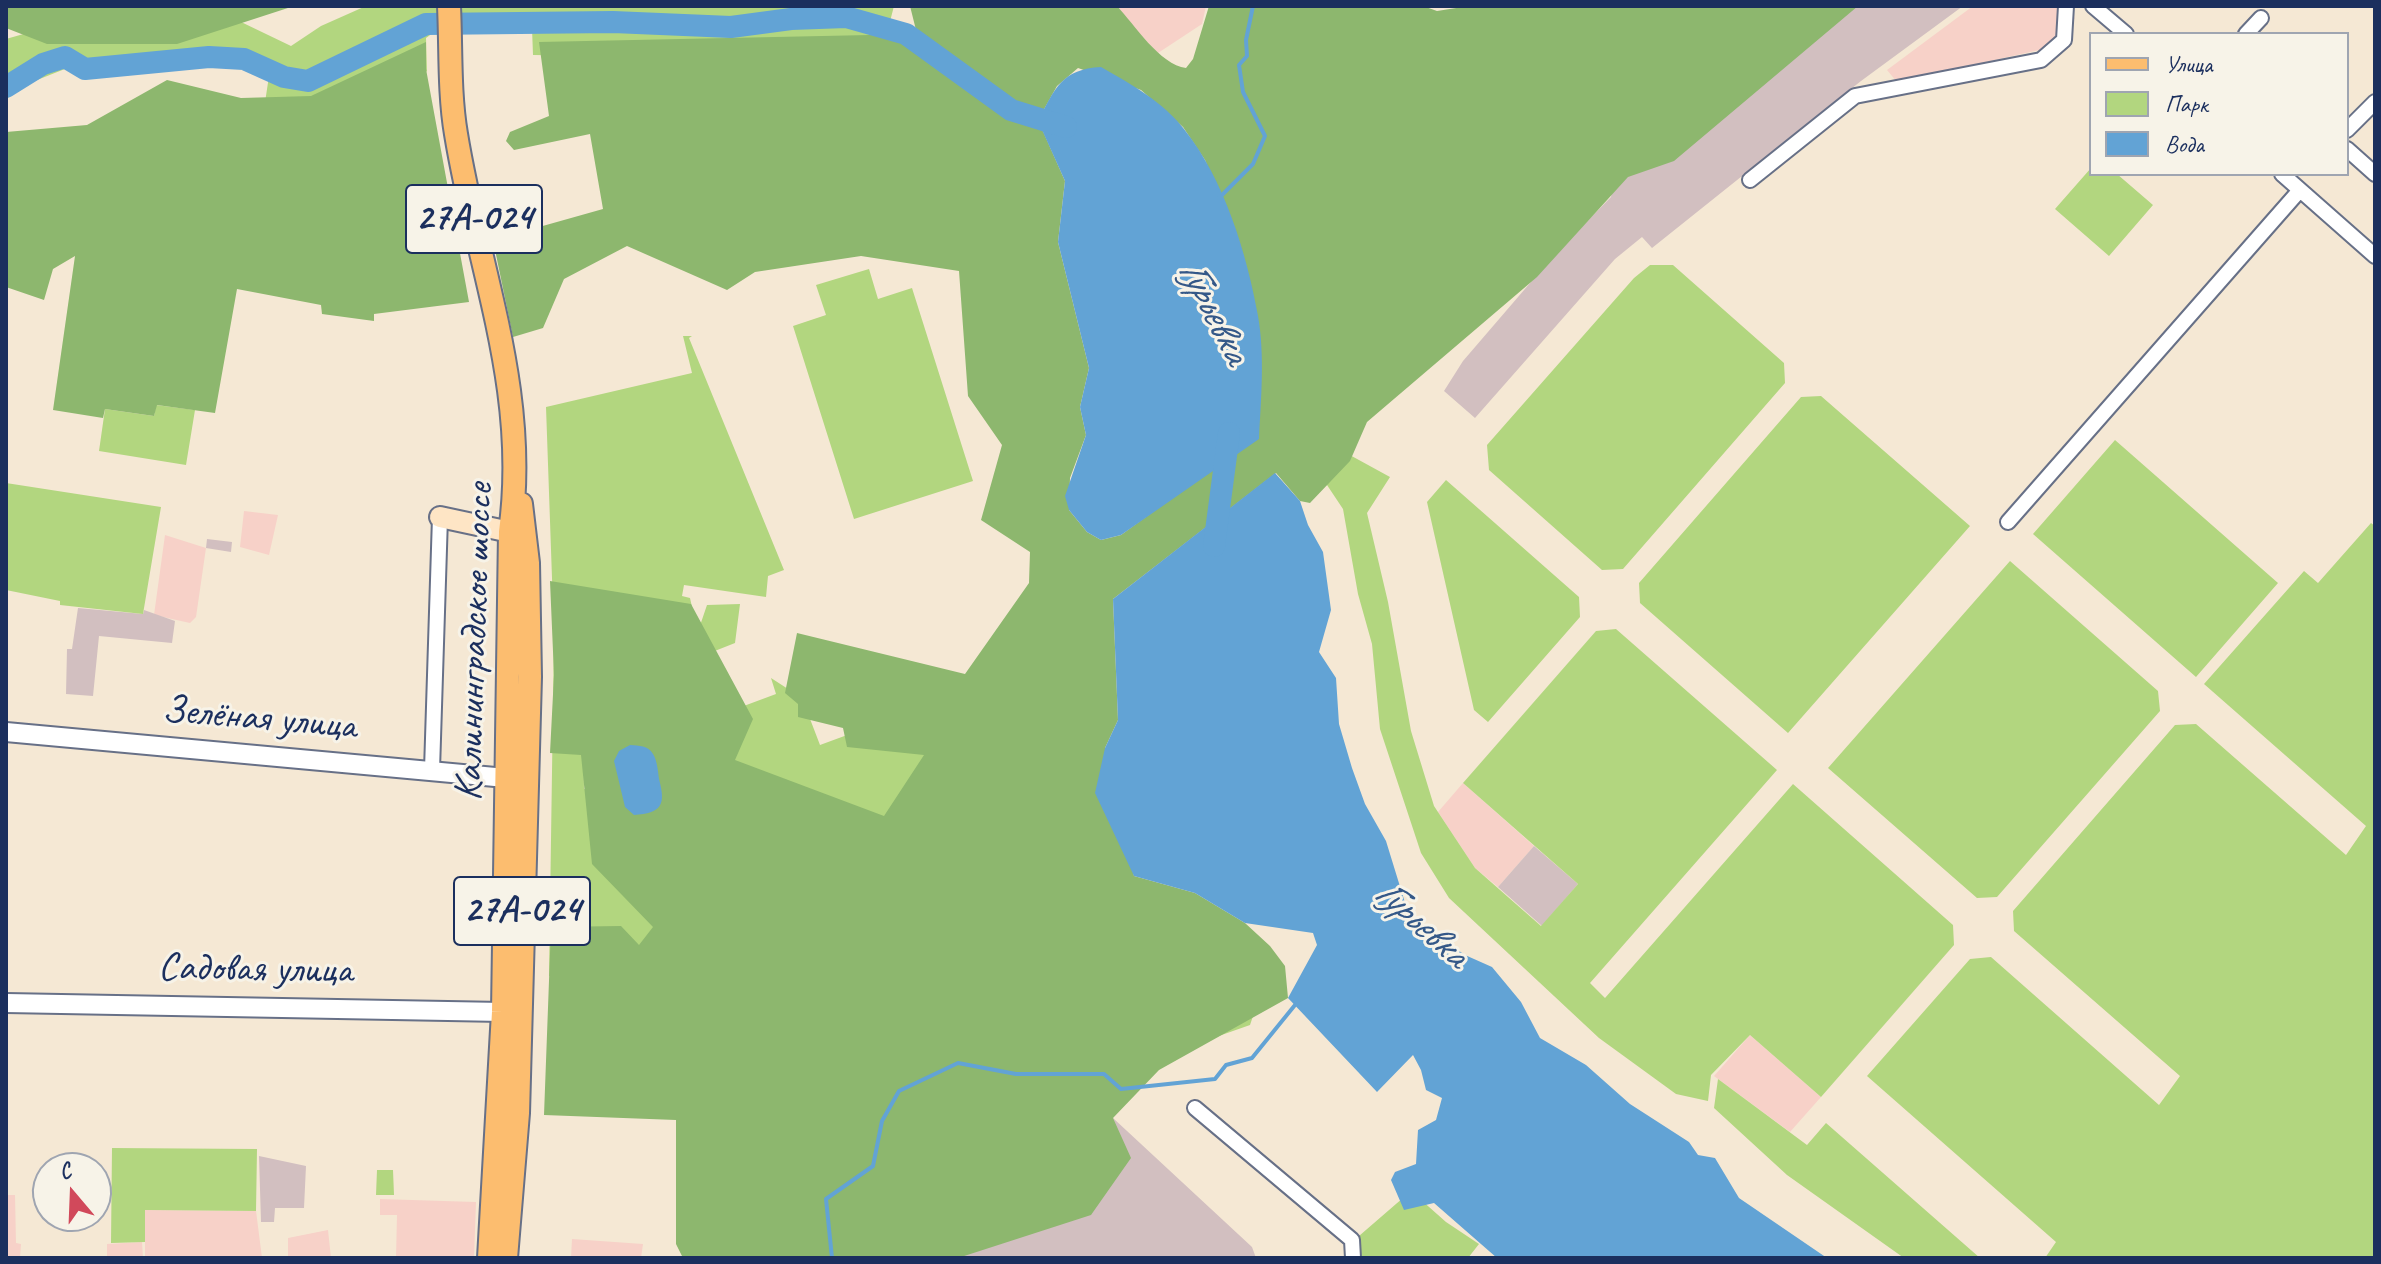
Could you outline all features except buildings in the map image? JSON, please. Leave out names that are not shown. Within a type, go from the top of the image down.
[{"type":"main road","name":"Калининградское шоссе","points":[[449,6],[455,131],[512,401],[503,1012],[489,1258]]},
{"type":"main road","points":[[440,517],[508,515]]},
{"type":"main road","name":"27А-024","points":[[506,1258],[518,1113],[530,677],[528,563],[508,515]]},
{"type":"street","points":[[1750,180],[1855,96],[2041,60],[2064,40],[2066,6]]},
{"type":"street","points":[[2093,6],[2124,32]]},
{"type":"street","points":[[2248,32],[2261,18]]},
{"type":"street","points":[[2349,128],[2375,102]]},
{"type":"street","points":[[2349,151],[2375,174]]},
{"type":"street","points":[[2284,176],[2375,256]]},
{"type":"street","points":[[2008,522],[2300,190]]},
{"type":"street","points":[[432,770],[440,517]]},
{"type":"street","name":"Зелёная улица","points":[[6,732],[506,778]]},
{"type":"street","name":"Садовая улица","points":[[6,1003],[371,1007],[503,1012]]},
{"type":"street","points":[[1195,1108],[1352,1240],[1353,1258]]},
{"type":"shaded area","points":[[1113,6],[1206,6],[1202,24],[1158,53]]},
{"type":"shaded area","points":[[1793,6],[1963,6],[1861,81],[1652,248],[1642,237],[1615,259],[1475,418],[1444,391],[1463,361],[1555,254],[1611,197],[1620,141]]},
{"type":"shaded area","points":[[1973,6],[2061,6],[2075,18],[2048,48],[1897,82],[1887,70]]},
{"type":"shaded area","points":[[244,511],[278,515],[269,555],[240,547]]},
{"type":"shaded area","points":[[165,535],[206,548],[196,617],[190,623],[154,615]]},
{"type":"shaded area","points":[[207,539],[232,542],[231,552],[206,548]]},
{"type":"shaded area","points":[[78,608],[143,614],[144,610],[175,621],[172,643],[99,636],[93,696],[66,694],[67,649],[72,649]]},
{"type":"shaded area","points":[[1463,783],[1534,846],[1498,887],[1475,868],[1438,812]]},
{"type":"shaded area","points":[[1534,846],[1578,884],[1542,926],[1498,887]]},
{"type":"shaded area","points":[[1750,1035],[1821,1097],[1790,1132],[1714,1076]]},
{"type":"shaded area","points":[[1113,1118],[1252,1247],[1256,1258],[860,1258]]},
{"type":"shaded area","points":[[259,1156],[306,1166],[304,1208],[275,1208],[274,1222],[261,1222]]},
{"type":"shaded area","points":[[6,1195],[15,1195],[16,1243],[21,1244],[20,1258],[6,1258]]},
{"type":"shaded area","points":[[380,1199],[476,1202],[474,1258],[396,1258],[397,1215],[380,1215]]},
{"type":"shaded area","points":[[145,1210],[256,1211],[262,1258],[145,1258]]},
{"type":"shaded area","points":[[328,1230],[331,1258],[288,1258],[288,1238]]},
{"type":"shaded area","points":[[572,1239],[643,1244],[641,1258],[571,1258]]},
{"type":"shaded area","points":[[142,1242],[143,1258],[107,1258],[107,1244]]},
{"type":"green space","points":[[6,6],[291,7],[177,44],[47,44],[6,28]]},
{"type":"green space","points":[[366,6],[894,6],[880,60],[533,55],[532,28],[468,29],[463,28],[462,19],[437,20],[437,30],[426,38],[427,71],[414,81],[264,109],[269,76],[247,64],[226,61],[115,76],[94,73],[75,65],[32,82],[6,99],[6,39],[27,33],[239,21],[291,46],[321,26]]},
{"type":"green space","points":[[910,6],[1117,6],[1157,52],[1186,68],[1193,59],[1209,6],[1423,6],[1437,11],[1469,6],[1858,6],[1674,161],[1628,177],[1537,277],[1367,422],[1350,461],[1310,503],[1300,501],[1276,473],[1113,599],[1118,720],[1105,748],[1134,876],[1195,893],[1245,923],[1270,946],[1285,966],[1288,998],[1159,1070],[1113,1118],[1131,1158],[1091,1215],[958,1258],[683,1258],[676,1244],[676,1120],[544,1115],[551,927],[621,926],[639,945],[653,927],[592,864],[581,755],[550,753],[554,675],[550,581],[691,604],[753,719],[735,760],[884,816],[924,755],[847,747],[843,728],[798,717],[798,704],[785,693],[797,633],[965,674],[1029,583],[1030,552],[981,520],[1002,445],[968,396],[959,271],[861,256],[755,272],[727,290],[627,246],[564,279],[543,328],[513,337],[493,240],[603,209],[590,134],[514,150],[506,141],[510,132],[549,116],[539,42],[917,34]],"holes":[[[1078,68],[1141,90],[1183,127],[1205,160],[1233,227],[1169,500],[1121,535],[1101,540],[1087,532],[1069,510],[1070,478],[1086,435],[1080,407],[1089,368],[1058,242],[1065,181],[1038,120],[1057,86]]]},
{"type":"green space","points":[[426,42],[426,69],[469,302],[374,314],[374,321],[322,314],[321,305],[237,289],[215,413],[157,405],[154,416],[105,409],[103,418],[53,410],[75,256],[53,269],[44,300],[6,287],[6,132],[87,125],[167,80],[241,98],[311,96]]},
{"type":"green space","points":[[2089,170],[2089,176],[2119,176],[2153,205],[2109,256],[2055,209]]},
{"type":"green space","points":[[1650,265],[1673,265],[1784,363],[1785,383],[1623,569],[1602,570],[1489,470],[1487,445],[1634,278]]},
{"type":"green space","points":[[869,269],[878,299],[912,288],[973,481],[854,519],[793,326],[826,315],[816,285]]},
{"type":"green space","points":[[683,336],[692,336],[689,338],[784,570],[768,576],[766,597],[684,585],[682,596],[690,598],[692,607],[680,644],[674,702],[707,605],[740,604],[735,643],[692,660],[733,710],[776,694],[771,678],[802,698],[820,745],[896,717],[1092,841],[1262,989],[1250,1025],[1179,1050],[549,976],[554,635],[546,407],[692,373]],"holes":[[[583,696],[616,791],[584,789]]]},
{"type":"green space","points":[[1821,396],[1970,526],[1788,733],[1640,603],[1639,583],[1801,397]]},
{"type":"green space","points":[[156,405],[195,410],[186,465],[99,451],[105,409],[154,416]]},
{"type":"green space","points":[[2115,440],[2278,583],[2196,677],[2033,534]]},
{"type":"green space","points":[[1299,443],[1337,448],[1390,477],[1367,513],[1388,602],[1411,731],[1434,806],[1475,868],[1541,926],[1578,884],[1463,783],[1596,631],[1616,629],[1777,770],[1590,983],[1605,998],[1793,784],[1953,925],[1954,945],[1821,1097],[1750,1035],[1711,1075],[1708,1101],[1676,1094],[1599,1038],[1449,898],[1421,853],[1380,729],[1372,644],[1358,594],[1343,509]]},
{"type":"green space","points":[[1446,480],[1579,597],[1580,617],[1488,722],[1474,710],[1427,502]]},
{"type":"green space","points":[[6,483],[161,507],[143,614],[60,605],[60,601],[6,590]]},
{"type":"green space","points":[[2371,523],[2375,526],[2375,1258],[2045,1258],[2056,1242],[1867,1076],[1970,959],[1991,957],[2159,1105],[2180,1076],[2014,931],[2013,911],[2175,725],[2196,724],[2346,855],[2366,826],[2204,684],[2304,571],[2318,583]]},
{"type":"green space","points":[[2010,561],[2158,691],[2160,711],[1997,897],[1977,898],[1828,768]]},
{"type":"green space","points":[[1718,1079],[1807,1145],[1826,1123],[1980,1258],[1904,1258],[1787,1175],[1714,1108]]},
{"type":"green space","points":[[112,1148],[257,1149],[256,1211],[145,1210],[145,1242],[111,1243]]},
{"type":"green space","points":[[377,1170],[393,1170],[394,1195],[376,1195]]},
{"type":"green space","points":[[1411,1191],[1446,1222],[1479,1244],[1468,1258],[1360,1258],[1359,1236]]},
{"type":"water","points":[[1101,67],[1166,110],[1184,129],[1211,171],[1232,218],[1247,268],[1258,316],[1262,362],[1259,439],[1121,535],[1101,540],[1087,532],[1069,510],[1065,496],[1086,435],[1080,407],[1089,368],[1058,242],[1065,181],[1038,121],[1055,90],[1068,76]]},
{"type":"water","points":[[1275,473],[1300,501],[1308,525],[1323,552],[1331,610],[1319,652],[1336,678],[1339,724],[1352,768],[1365,804],[1386,841],[1406,906],[1424,927],[1465,955],[1492,967],[1521,1002],[1540,1038],[1586,1065],[1630,1104],[1689,1142],[1698,1155],[1715,1158],[1739,1198],[1827,1258],[1497,1258],[1434,1203],[1404,1210],[1391,1180],[1395,1172],[1416,1164],[1418,1130],[1436,1120],[1442,1098],[1426,1090],[1413,1055],[1377,1092],[1288,998],[1317,945],[1313,933],[1245,923],[1195,893],[1134,876],[1095,793],[1105,748],[1118,720],[1113,599]]},
{"type":"water","points":[[630,745],[649,749],[655,759],[662,801],[651,812],[634,815],[625,807],[614,761],[619,751]]},
{"type":"waterway","points":[[1219,198],[1253,164],[1265,136],[1243,92],[1239,65],[1247,56],[1246,40],[1253,6]]},
{"type":"waterway","name":"Гурьевка","points":[[6,87],[43,64],[65,57],[85,69],[209,57],[244,59],[284,77],[308,81],[426,24],[613,22],[731,27],[791,19],[846,17],[906,34],[1011,110],[1066,127]]},
{"type":"waterway","name":"Гурьевка","points":[[1214,546],[1229,433]]},
{"type":"waterway","points":[[832,1258],[826,1199],[873,1166],[882,1121],[899,1091],[958,1063],[1016,1074],[1104,1074],[1121,1089],[1215,1079],[1226,1065],[1252,1058],[1295,1005]]}]
